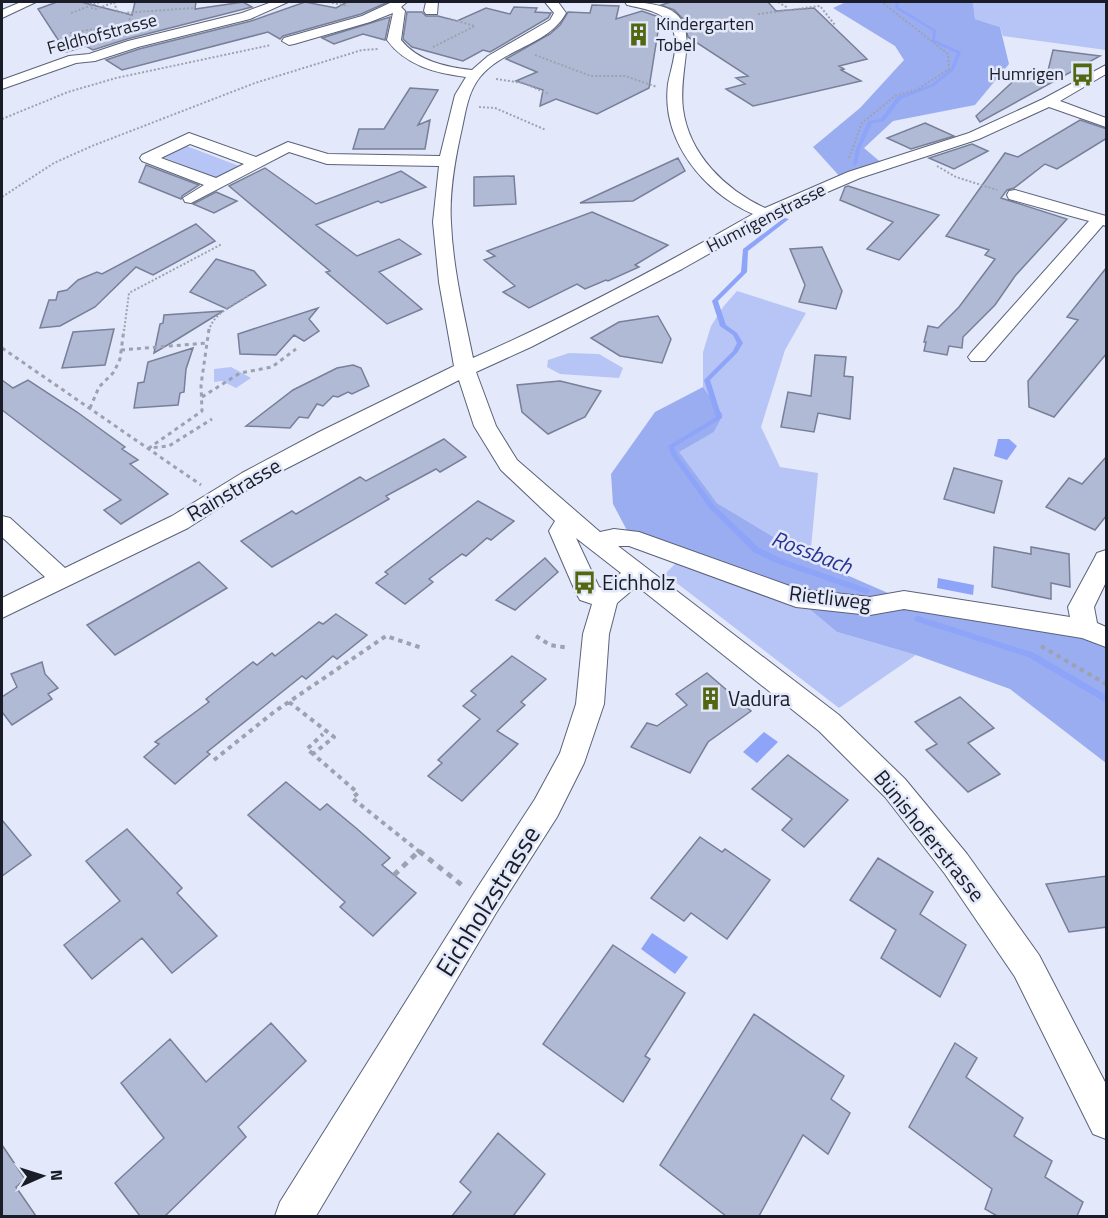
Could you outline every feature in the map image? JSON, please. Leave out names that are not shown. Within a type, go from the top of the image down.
[{"type":"street","points":[[2,14],[30,2]]},
{"type":"street","name":"Feldhofstrasse","points":[[2,85],[74,59],[90,58],[133,44],[246,16],[282,2]]},
{"type":"street","name":"Bünishoferstrasse","points":[[551,2],[558,7],[560,13],[555,22],[493,60],[475,74],[462,95],[447,161],[442,222],[454,318],[465,369],[485,426],[509,465],[565,525],[596,541],[830,723],[896,788],[956,864],[1027,966],[1107,1121]]},
{"type":"street","points":[[640,2],[662,11],[674,21],[680,31],[674,94],[680,133],[702,168],[717,184],[747,207],[766,214]]},
{"type":"street","points":[[289,41],[366,19],[397,4],[400,16],[394,40],[399,47],[414,57],[446,70],[475,74]]},
{"type":"street","name":"Humrigenstrasse","points":[[465,369],[524,344],[676,265],[766,214],[854,175],[974,136],[1048,102],[1107,69]]},
{"type":"street","points":[[1048,102],[1107,123]]},
{"type":"street","points":[[218,184],[148,158],[189,138],[257,163]]},
{"type":"street","points":[[191,198],[288,147],[327,159],[447,161]]},
{"type":"street","points":[[978,357],[1103,220],[1015,195]]},
{"type":"street","name":"Rainstrasse","points":[[2,609],[180,522],[250,478],[465,369]]},
{"type":"street","points":[[2,524],[63,580]]},
{"type":"street","points":[[565,525],[588,593],[606,599],[637,573]]},
{"type":"street","name":"Rietliweg","points":[[596,541],[614,537],[631,538],[796,598],[870,606],[904,600],[1096,633]]},
{"type":"street","points":[[1096,633],[1081,607],[1107,559]]},
{"type":"street","name":"Eichholzstrasse","points":[[294,1216],[484,903],[546,808],[574,755],[590,704],[596,634],[606,599]]},
{"type":"path","points":[[86,2],[98,5],[91,8],[96,9],[115,2],[117,11],[131,12],[193,8]]},
{"type":"path","points":[[71,13],[99,2]]},
{"type":"path","points":[[778,2],[789,8]]},
{"type":"path","points":[[854,175],[845,169],[862,123],[895,96],[918,89],[949,69],[948,54],[928,42],[914,26],[883,3],[886,2]]},
{"type":"path","points":[[758,14],[789,8],[820,6],[835,25]]},
{"type":"path","points":[[69,8],[77,10]]},
{"type":"path","points":[[436,10],[472,25]]},
{"type":"path","points":[[70,33],[129,22],[131,12]]},
{"type":"path","points":[[2,197],[54,163],[255,83],[362,50],[385,50],[414,57],[475,26],[472,25]]},
{"type":"path","points":[[462,29],[472,25]]},
{"type":"path","points":[[2,119],[69,92],[116,78],[289,41]]},
{"type":"path","points":[[530,53],[591,76],[625,76],[674,94]]},
{"type":"path","points":[[492,78],[523,83],[549,94]]},
{"type":"path","points":[[476,107],[495,108],[546,130]]},
{"type":"path","points":[[932,162],[956,177],[1015,195]]},
{"type":"path","points":[[90,408],[99,387],[114,372],[121,350],[129,293],[222,244]]},
{"type":"path","points":[[149,448],[202,411],[210,325],[224,311],[248,296]]},
{"type":"path","points":[[121,350],[207,343]]},
{"type":"path","points":[[2,348],[206,488]]},
{"type":"path","points":[[202,397],[240,373],[272,367],[296,349]]},
{"type":"path","points":[[2,358],[9,354]]},
{"type":"path","points":[[149,448],[169,446],[178,442],[212,419]]},
{"type":"path","points":[[178,442],[186,443]]},
{"type":"path","points":[[169,446],[175,449]]},
{"type":"path","points":[[214,760],[289,702],[386,636],[422,648]]},
{"type":"path","points":[[536,636],[550,645],[575,650]]},
{"type":"path","points":[[1036,643],[1107,684]]},
{"type":"path","points":[[289,702],[334,737],[313,754]]},
{"type":"path","points":[[323,735],[307,748],[358,793],[352,798],[468,890]]},
{"type":"path","points":[[394,875],[420,851]]},
{"type":"shaded area","points":[[846,2],[973,2],[975,19],[1000,27],[1009,64],[975,105],[893,121],[864,148],[884,165],[842,179],[813,147],[860,108],[904,60],[895,46],[833,8]]},
{"type":"shaded area","points":[[973,2],[1106,2],[1106,50],[1003,36],[1000,27],[975,19]]},
{"type":"shaded area","points":[[184,145],[242,167],[219,179],[160,156]]},
{"type":"shaded area","points":[[737,291],[806,313],[785,350],[761,427],[780,467],[818,473],[810,559],[717,503],[678,452],[714,432],[723,415],[703,387],[703,352],[711,326]]},
{"type":"shaded area","points":[[569,353],[599,354],[623,368],[619,378],[560,374],[547,367],[548,360]]},
{"type":"shaded area","points":[[231,367],[251,378],[236,388],[222,381],[214,382],[214,369]]},
{"type":"shaded area","points":[[703,387],[723,415],[714,432],[679,452],[717,503],[810,559],[904,600],[1085,629],[1106,637],[1106,763],[1010,689],[916,655],[837,632],[796,598],[631,538],[613,504],[611,474],[655,412]]},
{"type":"shaded area","points":[[998,439],[1009,439],[1017,446],[1007,460],[994,456]]},
{"type":"shaded area","points":[[683,556],[796,598],[837,632],[916,655],[839,708],[665,574]]},
{"type":"shaded area","points":[[938,578],[974,585],[973,595],[937,588]]},
{"type":"shaded area","points":[[764,732],[778,742],[757,763],[743,752]]},
{"type":"shaded area","points":[[652,933],[688,957],[675,974],[641,949]]},
{"type":"building","points":[[57,2],[81,2],[132,15],[135,2],[196,2],[195,9],[243,2],[252,7],[93,50],[86,46],[66,52],[38,9]]},
{"type":"building","points":[[305,2],[336,8],[347,2],[388,2],[361,14],[283,36],[280,39],[268,32],[122,70],[106,60],[139,49],[251,21]]},
{"type":"building","points":[[671,2],[768,2],[776,11],[814,8],[867,59],[839,66],[844,69],[841,70],[861,81],[753,106],[726,89],[745,84],[736,78],[748,76],[688,37],[684,20],[674,10],[661,5]]},
{"type":"building","points":[[592,5],[619,6],[616,19],[642,11],[656,16],[666,22],[660,19],[649,88],[597,114],[556,99],[540,106],[543,90],[516,81],[537,72],[506,59],[550,34],[560,25],[568,12],[590,13]]},
{"type":"building","points":[[514,7],[537,8],[535,12],[551,13],[548,18],[490,52],[483,50],[463,61],[412,47],[403,39],[407,12],[422,12],[426,16],[438,16],[457,21],[486,8],[510,14]]},
{"type":"building","points":[[390,17],[385,40],[363,34],[334,44],[322,38]]},
{"type":"building","points":[[1053,50],[1100,56],[980,122],[976,116],[1021,74],[1046,79]]},
{"type":"building","points":[[410,88],[438,90],[418,125],[430,120],[425,149],[353,149],[359,129],[384,129]]},
{"type":"building","points":[[1080,120],[1107,129],[1107,138],[1057,169],[1045,164],[1014,188],[1007,190],[1001,198],[1067,219],[1015,276],[995,305],[963,337],[962,348],[949,346],[947,355],[924,351],[928,326],[938,328],[959,307],[995,259],[985,255],[989,250],[946,236],[1005,153],[1018,157]]},
{"type":"building","points":[[925,123],[954,136],[911,149],[887,138]]},
{"type":"building","points":[[972,144],[988,151],[954,169],[929,158]]},
{"type":"building","points":[[678,158],[685,171],[633,201],[580,203]]},
{"type":"building","points":[[146,165],[199,185],[181,199],[139,182]]},
{"type":"building","points":[[265,168],[316,204],[401,171],[426,187],[381,203],[378,201],[316,225],[357,256],[399,239],[421,254],[379,272],[422,309],[387,324],[326,272],[330,271],[229,186]]},
{"type":"building","points":[[514,176],[516,204],[474,206],[474,177]]},
{"type":"building","points":[[848,186],[939,215],[899,260],[867,249],[893,222],[840,200],[845,187]]},
{"type":"building","points":[[216,192],[237,201],[214,213],[193,204]]},
{"type":"building","points":[[592,212],[668,245],[635,265],[639,267],[585,289],[577,284],[529,308],[503,292],[515,286],[484,260],[495,256],[487,251]]},
{"type":"building","points":[[196,224],[215,241],[153,275],[136,267],[95,307],[60,326],[40,328],[49,300],[56,300],[58,292],[67,290],[78,280],[97,272],[102,274]]},
{"type":"building","points":[[822,247],[842,291],[836,309],[799,302],[805,285],[790,249]]},
{"type":"building","points":[[216,259],[254,271],[266,285],[227,309],[190,292]]},
{"type":"building","points":[[1107,267],[1107,353],[1054,417],[1029,407],[1028,381],[1078,320],[1067,317]]},
{"type":"building","points":[[318,308],[309,319],[319,331],[304,341],[294,335],[276,355],[240,354],[238,334]]},
{"type":"building","points":[[223,311],[154,353],[164,315]]},
{"type":"building","points":[[658,316],[671,339],[662,363],[620,356],[591,338],[619,322]]},
{"type":"building","points":[[114,329],[105,365],[62,368],[73,332]]},
{"type":"building","points":[[193,348],[186,369],[184,392],[180,393],[178,405],[134,408],[138,383],[144,382],[148,362]]},
{"type":"building","points":[[815,355],[846,357],[844,376],[853,377],[850,419],[818,413],[814,432],[781,427],[788,392],[811,396]]},
{"type":"building","points":[[353,365],[361,368],[369,386],[352,394],[348,392],[338,397],[333,396],[323,406],[317,404],[308,418],[299,417],[290,428],[246,426],[293,390],[337,368]]},
{"type":"building","points":[[2,380],[13,388],[28,380],[77,412],[125,447],[122,449],[138,460],[130,464],[168,494],[121,524],[104,510],[121,500],[2,410]]},
{"type":"building","points":[[560,381],[601,391],[585,417],[548,434],[522,412],[517,385]]},
{"type":"building","points":[[444,439],[466,457],[440,472],[436,469],[386,496],[389,499],[272,567],[241,541],[292,511],[296,514],[360,477],[366,481]]},
{"type":"building","points":[[1107,456],[1107,515],[1095,530],[1046,507],[1069,478],[1082,484]]},
{"type":"building","points":[[954,468],[1002,481],[994,513],[944,499]]},
{"type":"building","points":[[478,501],[514,521],[491,540],[487,538],[466,556],[462,554],[429,579],[433,582],[405,604],[376,583],[388,574],[385,572]]},
{"type":"building","points":[[994,547],[1031,554],[1031,547],[1069,554],[1070,587],[1051,583],[1051,599],[992,587]]},
{"type":"building","points":[[545,558],[558,572],[515,610],[496,600]]},
{"type":"building","points":[[199,562],[227,588],[115,655],[87,625]]},
{"type":"building","points":[[336,614],[367,635],[337,659],[333,656],[306,679],[302,676],[207,752],[210,754],[175,784],[144,757],[159,744],[155,742],[209,702],[206,699],[253,662],[257,665],[272,653],[275,656],[319,622],[323,624]]},
{"type":"building","points":[[512,656],[546,679],[521,702],[525,705],[497,731],[518,744],[462,801],[428,776],[442,763],[438,760],[480,719],[463,706],[476,695],[471,691]]},
{"type":"building","points":[[42,662],[45,674],[58,688],[48,694],[52,699],[12,725],[2,712],[2,697],[17,687],[11,674]]},
{"type":"building","points":[[707,673],[751,711],[708,742],[690,773],[631,747],[647,723],[657,726],[687,705],[676,694]]},
{"type":"building","points":[[960,697],[994,728],[968,743],[1000,774],[968,792],[926,750],[937,744],[915,722]]},
{"type":"building","points":[[788,755],[848,800],[804,847],[782,830],[792,819],[752,789]]},
{"type":"building","points":[[286,782],[320,810],[327,804],[356,828],[390,858],[382,865],[416,893],[373,936],[340,907],[345,902],[248,815]]},
{"type":"building","points":[[2,820],[31,855],[2,876]]},
{"type":"building","points":[[127,829],[182,888],[177,893],[217,936],[172,973],[142,938],[92,979],[64,945],[120,901],[86,861]]},
{"type":"building","points":[[700,837],[722,852],[725,849],[770,880],[727,939],[691,913],[684,921],[651,898]]},
{"type":"building","points":[[878,858],[933,892],[920,914],[966,945],[940,997],[881,958],[896,930],[850,900]]},
{"type":"building","points":[[1107,876],[1107,927],[1069,932],[1046,884]]},
{"type":"building","points":[[613,945],[685,993],[645,1056],[650,1059],[623,1102],[543,1044]]},
{"type":"building","points":[[754,1014],[844,1076],[831,1099],[850,1113],[828,1154],[803,1135],[759,1216],[726,1216],[660,1165]]},
{"type":"building","points":[[271,1023],[306,1061],[238,1127],[246,1137],[165,1216],[140,1216],[115,1183],[164,1138],[121,1083],[170,1039],[206,1082]]},
{"type":"building","points":[[955,1043],[977,1058],[966,1077],[1023,1118],[1014,1136],[1052,1161],[1045,1177],[1083,1202],[1077,1216],[997,1216],[985,1209],[992,1189],[909,1127]]},
{"type":"building","points":[[498,1133],[545,1174],[513,1216],[452,1216],[471,1192],[460,1182]]},
{"type":"building","points":[[2,1145],[25,1179],[16,1187],[36,1216],[2,1216]]},
{"type":"waterway","name":"Rossbach","points":[[855,164],[858,149],[870,122],[882,120],[899,98],[933,85],[953,69],[959,52],[933,41],[935,31],[896,7],[897,2]]},
{"type":"waterway","name":"Rossbach","points":[[786,219],[745,250],[744,272],[715,301],[723,326],[735,334],[740,343],[735,352],[707,380],[719,418],[671,446],[674,455],[712,507],[756,550],[782,562],[866,591]]},
{"type":"waterway","name":"Rossbach","points":[[918,619],[1031,655],[1106,699]]},
{"type":"place","name":"Kindergarten Tobel","points":[[638,34]]},
{"type":"place","name":"Humrigen","points":[[1082,74]]},
{"type":"place","name":"Eichholz","points":[[584,583]]},
{"type":"place","name":"Vadura","points":[[710,699]]}]
